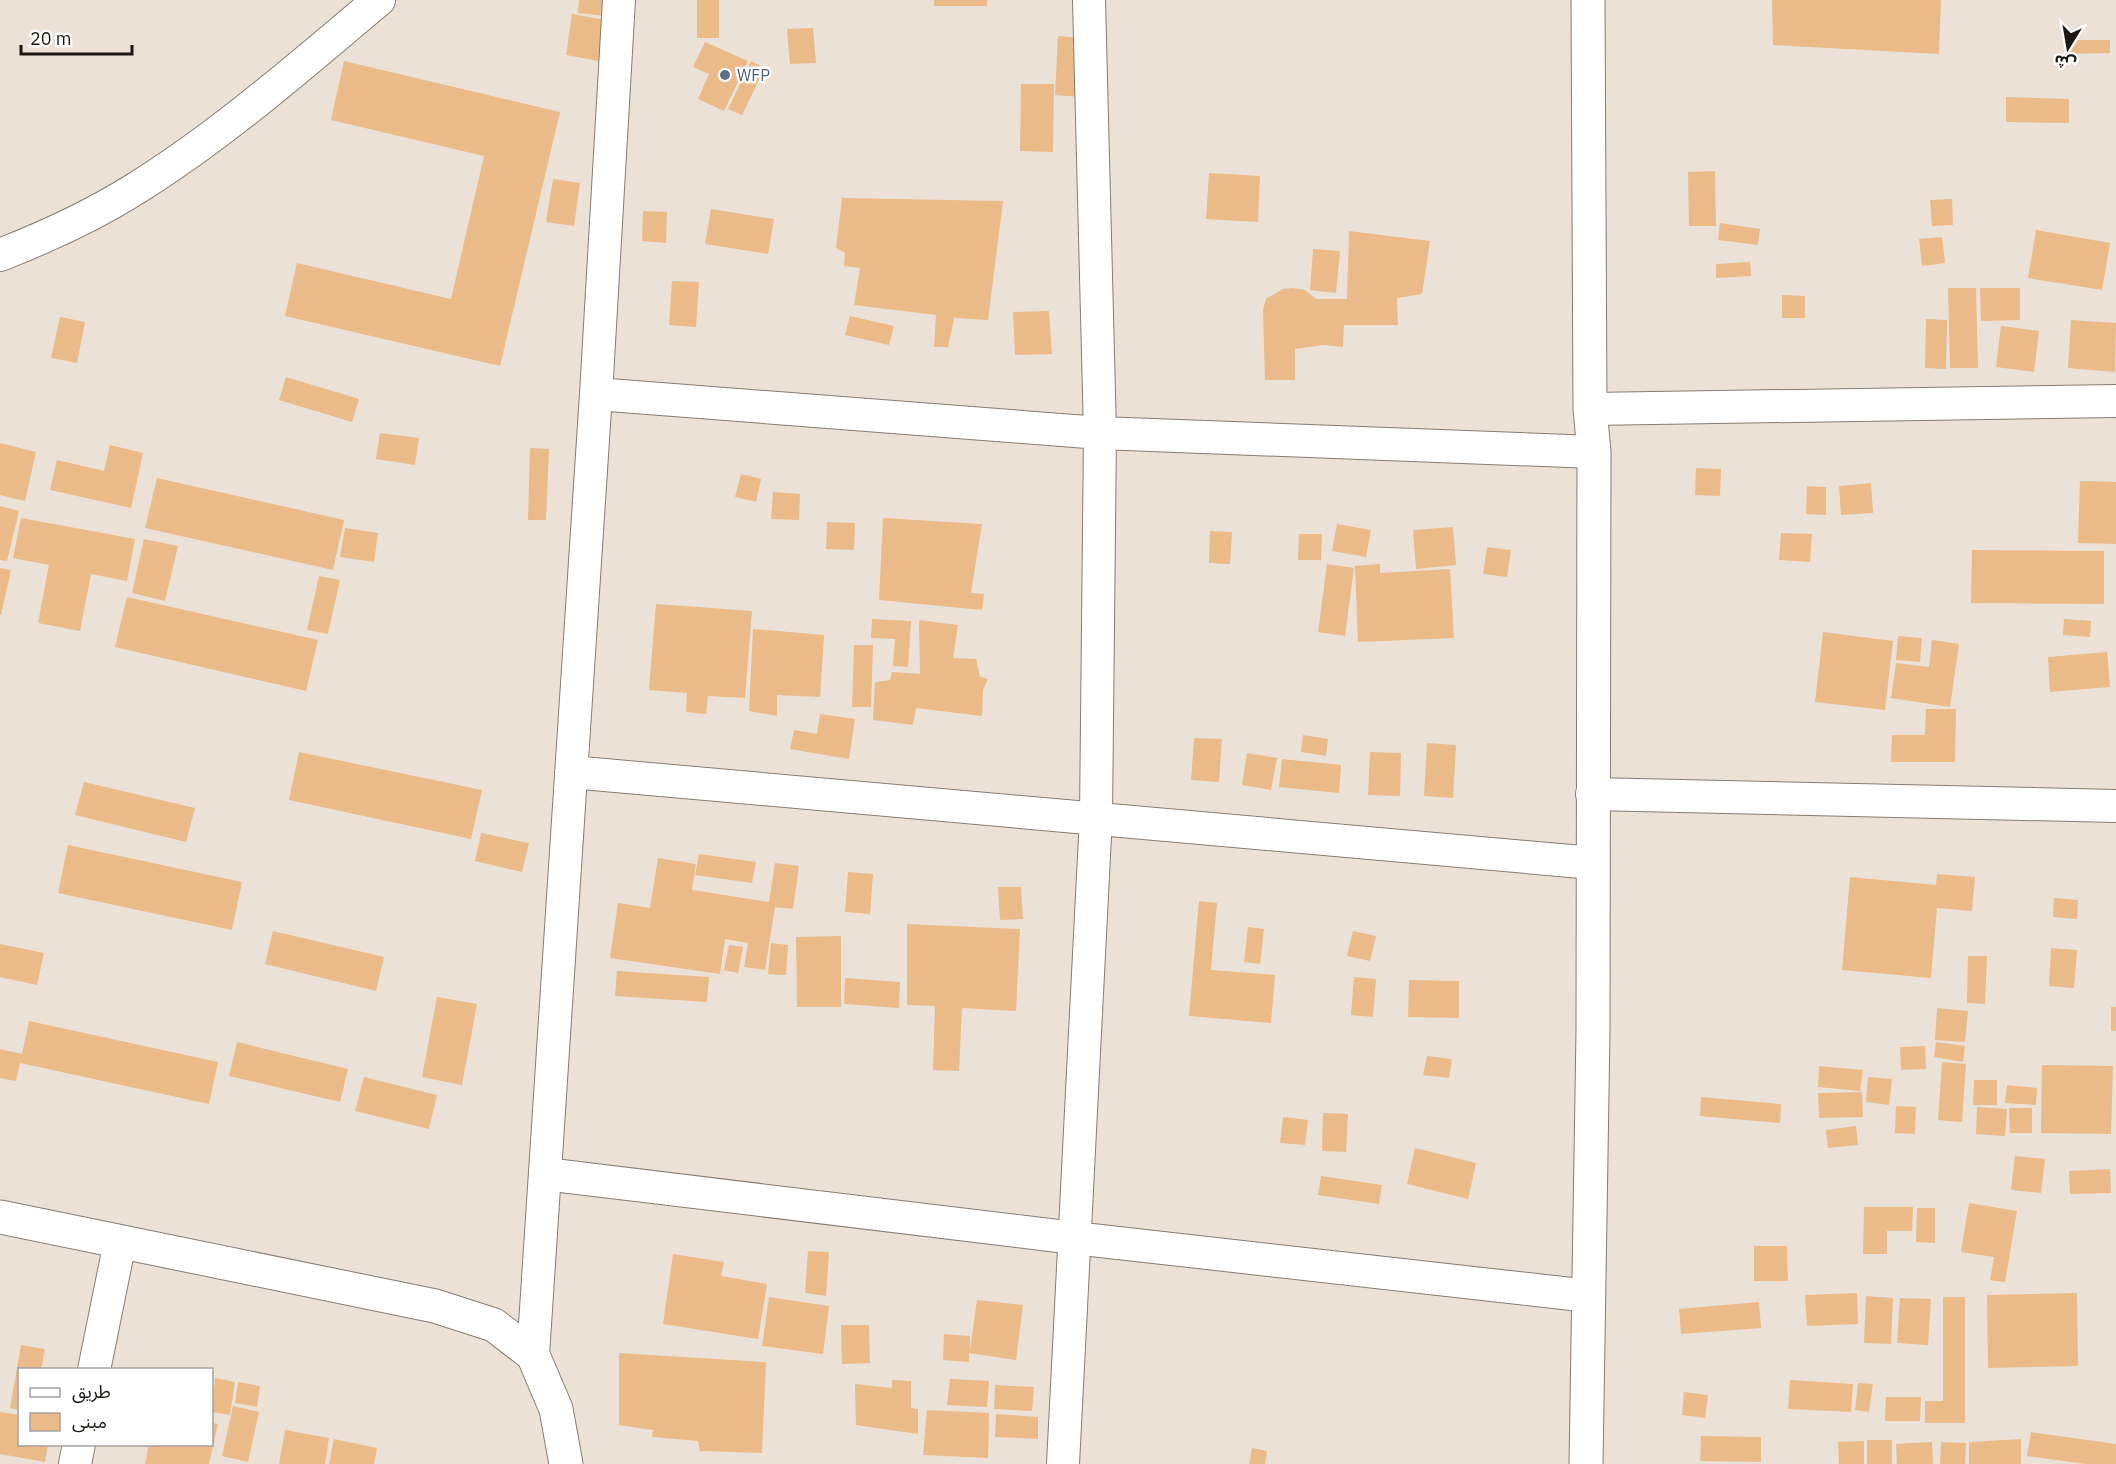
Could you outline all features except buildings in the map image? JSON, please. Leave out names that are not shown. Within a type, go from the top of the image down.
[{"type":"main road","points":[[1586,1464],[1593,1031],[1594,452],[1590,409],[1588,0]]},
{"type":"main road","points":[[0,1217],[435,1306],[494,1325],[533,1355],[556,1408],[566,1464]]},
{"type":"street","points":[[0,255],[51,235],[134,189],[219,132],[379,0]]},
{"type":"street","points":[[533,1355],[596,394],[619,0]]},
{"type":"street","points":[[1063,1464],[1096,817],[1100,433],[1089,0]]},
{"type":"street","points":[[596,394],[1100,433],[1594,452]]},
{"type":"street","points":[[1590,409],[2116,401]]},
{"type":"street","points":[[571,772],[1593,863]]},
{"type":"street","points":[[1592,794],[2116,806]]},
{"type":"street","points":[[545,1174],[1074,1238],[1589,1296]]},
{"type":"street","points":[[94,1368],[120,1242]]},
{"type":"street","points":[[75,1464],[79,1446]]},
{"type":"place","name":"WFP","points":[[725,75]]}]
